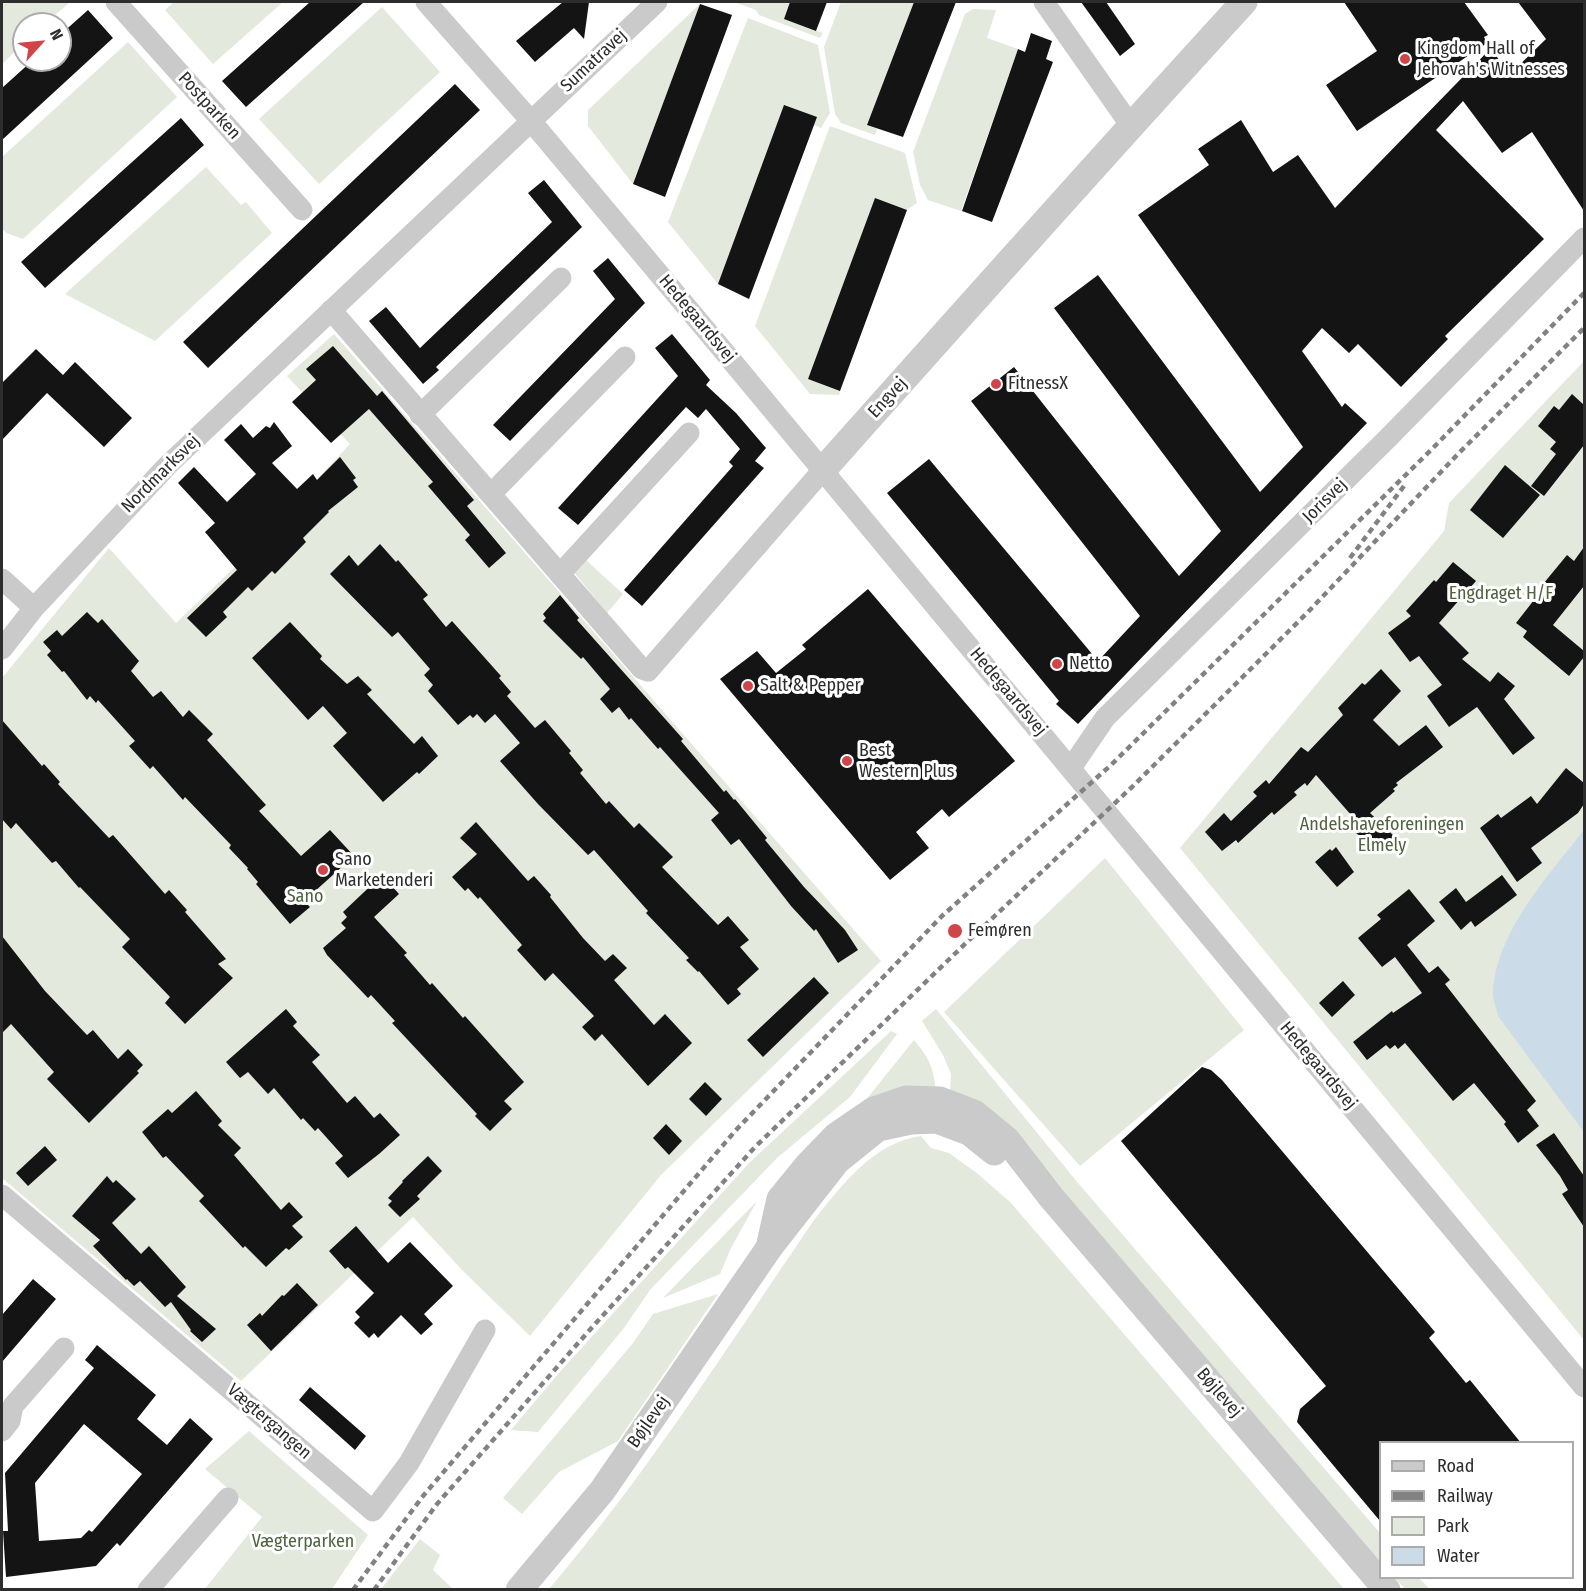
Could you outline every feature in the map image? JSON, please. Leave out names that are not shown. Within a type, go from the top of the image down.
[{"type":"street","name":"Postparken","points":[[116,2],[302,210]]},
{"type":"street","name":"Hedegaardsvej","points":[[426,2],[531,121],[1584,1387]]},
{"type":"street","name":"Sumatravej","points":[[531,121],[657,2]]},
{"type":"street","points":[[1044,2],[1131,126]]},
{"type":"street","name":"Engvej","points":[[560,574],[642,669],[648,671],[822,471],[1244,2]]},
{"type":"street","name":"Nordmarksvej","points":[[2,649],[34,608],[168,465],[531,121]]},
{"type":"street","name":"Jorisvej","points":[[1071,768],[1105,718],[1389,437],[1584,238]]},
{"type":"street","points":[[420,415],[561,278]]},
{"type":"street","points":[[331,310],[560,574],[689,433]]},
{"type":"street","points":[[491,494],[625,357]]},
{"type":"street","points":[[2,579],[34,608]]},
{"type":"street","name":"Bøjlevej","points":[[519,1590],[602,1491],[769,1248],[780,1199],[836,1136],[874,1110],[906,1099],[940,1100],[974,1113],[1007,1140],[1051,1197],[1387,1590]]},
{"type":"street","name":"Vægtergangen","points":[[2,1195],[374,1511],[409,1463],[485,1330]]},
{"type":"street","points":[[2,1431],[10,1421],[13,1406],[64,1348]]},
{"type":"street","points":[[148,1590],[228,1498]]},
{"type":"green space","points":[[2,2],[70,2],[59,12],[12,12],[12,54],[2,64]]},
{"type":"green space","points":[[174,2],[283,2],[213,64],[165,10]]},
{"type":"green space","points":[[734,2],[790,2],[784,19],[823,33],[820,38],[759,15],[756,10]]},
{"type":"green space","points":[[841,2],[914,2],[867,125],[877,129],[875,135],[841,123],[835,114],[824,47]]},
{"type":"green space","points":[[700,4],[633,184],[588,126],[588,110]]},
{"type":"green space","points":[[382,7],[440,72],[319,184],[259,119]]},
{"type":"green space","points":[[973,9],[996,10],[987,38],[1018,49],[961,211],[928,200],[920,185],[913,152],[965,14]]},
{"type":"green space","points":[[748,18],[818,45],[830,113],[821,128],[814,125],[718,284],[668,222]]},
{"type":"green space","points":[[128,42],[177,97],[23,239],[6,233],[2,228],[2,157]]},
{"type":"green space","points":[[830,126],[905,153],[917,203],[907,210],[875,199],[808,379],[840,391],[839,395],[810,394],[755,326]]},
{"type":"green space","points":[[206,167],[241,205],[246,202],[272,233],[155,341],[65,294]]},
{"type":"green space","name":"Sano","points":[[334,334],[881,961],[661,1175],[530,1336],[463,1271],[413,1217],[241,1381],[2,1178],[2,678],[109,548],[176,623],[322,484],[318,478],[350,444],[287,376]]},
{"type":"green space","name":"Andelshaveforeningen Elmely","points":[[1584,361],[1584,1340],[1180,848],[1444,531],[1449,503]]},
{"type":"green space","points":[[585,559],[623,594],[607,613],[573,571]]},
{"type":"green space","points":[[1105,858],[1244,1030],[1080,1166],[944,1012]]},
{"type":"green space","points":[[936,1009],[1078,1183],[1379,1532],[1379,1560],[1039,1163],[950,1092],[951,1074],[943,1055],[922,1021]]},
{"type":"green space","points":[[891,1031],[897,1034],[850,1097],[777,1158],[650,1290],[624,1328],[538,1432],[511,1430],[558,1374],[750,1162]]},
{"type":"green space","points":[[914,1040],[930,1064],[936,1091],[852,1114],[869,1096]]},
{"type":"green space","points":[[921,1136],[931,1148],[949,1153],[978,1174],[1011,1203],[1344,1589],[549,1589],[654,1455],[814,1220],[860,1167],[874,1156],[904,1140]]},
{"type":"green space","points":[[757,1201],[731,1248],[720,1274],[663,1298]]},
{"type":"green space","points":[[718,1294],[618,1441],[559,1472],[522,1514],[503,1498],[633,1343],[653,1314]]},
{"type":"green space","name":"Vægterparken","points":[[249,1431],[368,1535],[332,1589],[204,1590],[262,1517],[205,1469]]},
{"type":"green space","points":[[420,1539],[440,1555],[433,1570],[453,1589],[381,1589]]},
{"type":"green space","points":[[1396,1579],[1420,1579],[1430,1589],[1405,1589]]},
{"type":"water","points":[[1584,830],[1584,1132],[1498,1016],[1493,994],[1496,971],[1513,927],[1540,886]]},
{"type":"building","points":[[310,2],[364,2],[246,107],[222,81]]},
{"type":"building","points":[[563,2],[589,2],[584,39],[574,28],[535,62],[516,41]]},
{"type":"building","points":[[790,2],[827,2],[816,31],[784,19]]},
{"type":"building","points":[[914,2],[956,2],[903,137],[867,125]]},
{"type":"building","points":[[1081,2],[1106,2],[1135,44],[1120,56]]},
{"type":"building","name":"Kingdom Hall of Jehovah's Witnesses","points":[[1344,2],[1464,2],[1488,35],[1484,37],[1487,43],[1357,131],[1326,85],[1377,51]]},
{"type":"building","points":[[1518,2],[1584,2],[1584,211],[1532,132],[1502,153],[1463,101],[1436,130],[1544,239],[1445,336],[1448,339],[1401,387],[1358,344],[1349,353],[1322,328],[1302,351],[1342,407],[1345,403],[1367,423],[1078,724],[1056,704],[1059,701],[887,493],[929,459],[1098,661],[1140,616],[971,401],[1014,367],[1179,576],[1221,531],[1054,308],[1098,275],[1260,492],[1303,447],[1138,215],[1209,165],[1198,149],[1241,120],[1273,172],[1298,155],[1335,208],[1491,48],[1509,75],[1546,39]]},
{"type":"building","points":[[700,4],[732,15],[665,197],[633,184]]},
{"type":"building","points":[[88,10],[113,38],[2,140],[2,88],[20,72],[72,72],[72,24]]},
{"type":"building","points":[[1031,33],[1052,41],[1046,59],[1053,62],[992,222],[962,211],[1018,49],[1025,52]]},
{"type":"building","points":[[455,84],[480,110],[208,368],[183,342]]},
{"type":"building","points":[[784,105],[817,117],[749,299],[718,284]]},
{"type":"building","points":[[181,118],[204,145],[45,288],[21,262]]},
{"type":"building","points":[[544,180],[582,227],[436,367],[439,370],[423,384],[369,321],[386,307],[420,348],[552,222],[528,193]]},
{"type":"building","points":[[875,198],[907,210],[840,391],[808,379]]},
{"type":"building","points":[[608,258],[645,303],[510,441],[493,425],[615,299],[593,271]]},
{"type":"building","points":[[672,334],[710,380],[706,385],[736,413],[766,448],[755,461],[764,468],[642,606],[624,590],[733,466],[729,462],[740,449],[706,409],[698,418],[686,407],[578,525],[558,508],[678,376],[655,348]]},
{"type":"building","points":[[333,346],[377,396],[382,391],[474,500],[467,506],[506,553],[489,568],[465,540],[470,535],[428,486],[433,482],[369,409],[331,443],[292,402],[316,380],[306,369]]},
{"type":"building","points":[[36,349],[63,375],[75,362],[132,418],[104,447],[47,393],[2,440],[2,383]]},
{"type":"building","points":[[1572,394],[1584,405],[1584,445],[1544,496],[1531,486],[1556,454],[1550,449],[1556,442],[1538,426],[1554,406],[1559,410]]},
{"type":"building","points":[[274,422],[292,446],[272,463],[297,489],[313,474],[317,480],[340,457],[356,478],[353,480],[358,487],[328,511],[303,538],[306,542],[275,574],[272,571],[252,591],[248,587],[223,612],[227,617],[206,637],[187,618],[237,570],[205,532],[215,523],[178,483],[194,467],[227,502],[256,474],[224,440],[241,424],[253,438],[266,426],[270,428]]},
{"type":"building","points":[[1505,465],[1540,495],[1503,538],[1470,510]]},
{"type":"building","points":[[380,544],[396,562],[398,560],[428,595],[423,599],[446,627],[452,621],[501,676],[499,678],[511,692],[507,696],[535,728],[545,720],[571,751],[569,753],[583,770],[580,773],[606,804],[609,801],[634,828],[639,823],[673,857],[662,867],[718,925],[728,916],[749,940],[740,947],[759,969],[737,989],[741,994],[728,1005],[699,971],[686,960],[689,958],[646,913],[648,911],[594,850],[588,855],[500,761],[520,743],[495,714],[485,723],[477,714],[473,718],[470,715],[458,725],[428,691],[433,685],[424,675],[430,669],[398,632],[392,637],[330,574],[349,555],[358,566]]},
{"type":"building","points":[[1584,547],[1584,586],[1553,625],[1584,651],[1584,657],[1569,676],[1523,637],[1527,631],[1516,623],[1541,591],[1539,589],[1567,555],[1574,561]]},
{"type":"building","points":[[1453,562],[1476,581],[1439,623],[1469,653],[1462,659],[1490,682],[1498,672],[1515,686],[1504,699],[1535,738],[1513,755],[1477,707],[1449,727],[1427,696],[1442,685],[1419,656],[1410,662],[1388,633],[1411,616],[1406,611]]},
{"type":"building","points":[[868,589],[1015,761],[949,817],[942,809],[916,832],[929,848],[890,880],[720,679],[757,651],[776,673],[806,649],[802,645]]},
{"type":"building","points":[[560,595],[579,618],[577,620],[683,739],[681,741],[724,792],[726,790],[735,799],[767,838],[765,840],[804,887],[845,930],[858,950],[838,963],[816,929],[814,931],[791,906],[739,839],[731,845],[711,820],[719,813],[660,747],[658,749],[619,707],[612,713],[600,699],[610,689],[583,657],[581,659],[543,621],[546,618],[543,614]]},
{"type":"building","points":[[87,612],[98,623],[102,619],[139,661],[131,671],[153,697],[161,691],[183,717],[189,710],[213,734],[207,740],[266,805],[259,811],[301,856],[330,830],[354,856],[304,901],[310,907],[290,924],[256,884],[258,882],[248,868],[229,848],[231,845],[185,797],[183,800],[153,766],[150,769],[129,746],[135,741],[98,700],[96,703],[90,696],[87,700],[64,671],[62,672],[47,655],[51,651],[43,642],[57,630],[62,636]]},
{"type":"building","points":[[290,622],[322,656],[320,659],[347,684],[358,676],[372,690],[367,694],[414,744],[422,736],[438,756],[383,802],[333,746],[347,733],[323,706],[308,720],[252,658]]},
{"type":"building","points":[[1381,669],[1401,691],[1373,720],[1399,746],[1426,725],[1443,747],[1396,783],[1398,785],[1393,789],[1395,791],[1370,813],[1395,837],[1378,853],[1353,830],[1359,824],[1316,775],[1307,786],[1305,783],[1294,792],[1297,795],[1274,815],[1272,812],[1238,843],[1236,840],[1222,851],[1205,832],[1224,813],[1231,821],[1257,796],[1253,792],[1266,780],[1269,784],[1301,747],[1308,752],[1343,715],[1338,708],[1362,683],[1365,685]]},
{"type":"building","points":[[2,720],[109,838],[113,835],[165,894],[169,890],[226,959],[218,964],[233,978],[185,1024],[165,1003],[170,997],[122,947],[130,939],[79,888],[56,861],[52,863],[16,823],[11,829],[2,819]]},
{"type":"building","points":[[1566,768],[1584,783],[1584,804],[1578,813],[1531,848],[1542,863],[1517,882],[1480,828],[1498,814],[1501,818],[1531,796],[1537,804]]},
{"type":"building","points":[[476,822],[528,881],[534,876],[583,938],[605,961],[613,954],[627,968],[614,980],[654,1025],[665,1014],[692,1043],[648,1086],[602,1034],[595,1041],[582,1027],[594,1016],[553,973],[545,981],[517,950],[522,945],[480,897],[478,899],[468,888],[465,891],[452,877],[477,854],[460,838]]},
{"type":"building","points":[[1336,847],[1354,872],[1337,887],[1315,862],[1330,849],[1332,851]]},
{"type":"building","points":[[382,875],[399,894],[374,917],[407,953],[404,955],[430,985],[432,983],[463,1018],[465,1016],[524,1082],[504,1101],[512,1109],[490,1131],[392,1023],[395,1021],[371,995],[368,998],[323,948],[346,928],[341,923],[347,917],[343,912]]},
{"type":"building","points":[[1502,875],[1517,895],[1475,927],[1471,921],[1461,930],[1439,902],[1456,888],[1466,902]]},
{"type":"building","points":[[1409,889],[1435,921],[1407,945],[1429,973],[1438,966],[1450,980],[1445,984],[1536,1101],[1527,1110],[1539,1126],[1518,1143],[1504,1124],[1506,1122],[1474,1083],[1453,1101],[1405,1043],[1398,1049],[1395,1045],[1390,1049],[1386,1045],[1367,1060],[1353,1042],[1392,1011],[1393,1013],[1422,993],[1395,957],[1382,967],[1358,938],[1381,919],[1377,915]]},
{"type":"building","points":[[2,936],[45,991],[87,1035],[93,1030],[118,1059],[128,1049],[143,1065],[137,1071],[139,1073],[89,1123],[47,1079],[54,1072],[11,1024],[2,1033]]},
{"type":"building","points":[[814,977],[829,993],[763,1057],[747,1040]]},
{"type":"building","points":[[1343,981],[1355,995],[1332,1017],[1319,1003]]},
{"type":"building","points":[[286,1009],[297,1022],[293,1026],[320,1055],[312,1062],[347,1103],[355,1096],[374,1118],[380,1113],[400,1135],[348,1178],[335,1163],[343,1156],[318,1128],[315,1131],[303,1118],[301,1120],[274,1088],[268,1094],[248,1072],[240,1078],[226,1062]]},
{"type":"building","points":[[1202,1067],[1211,1070],[1222,1080],[1435,1332],[1429,1338],[1466,1383],[1470,1380],[1519,1441],[1379,1441],[1379,1520],[1297,1422],[1300,1409],[1326,1386],[1121,1141]]},
{"type":"building","points":[[705,1082],[722,1099],[706,1116],[689,1099]]},
{"type":"building","points":[[196,1091],[222,1121],[218,1125],[241,1148],[234,1155],[281,1210],[289,1202],[303,1217],[292,1226],[303,1237],[289,1250],[286,1248],[266,1267],[245,1246],[243,1248],[199,1201],[204,1196],[166,1156],[163,1158],[142,1132],[168,1109],[172,1113]]},
{"type":"building","points":[[666,1124],[682,1141],[669,1155],[653,1138]]},
{"type":"building","points":[[1554,1133],[1584,1176],[1584,1227],[1562,1194],[1568,1190],[1560,1176],[1536,1145]]},
{"type":"building","points":[[45,1146],[57,1160],[28,1186],[16,1173]]},
{"type":"building","points":[[428,1156],[442,1171],[417,1196],[420,1199],[400,1217],[388,1205],[392,1201],[388,1198]]},
{"type":"building","points":[[107,1176],[113,1183],[116,1180],[136,1199],[112,1223],[141,1254],[149,1246],[186,1287],[177,1296],[216,1329],[202,1342],[190,1331],[171,1302],[165,1307],[140,1281],[134,1286],[126,1280],[93,1246],[100,1240],[72,1216]]},
{"type":"building","points":[[356,1226],[388,1263],[410,1242],[453,1286],[424,1314],[433,1324],[421,1335],[401,1315],[378,1338],[374,1333],[369,1338],[354,1323],[360,1317],[355,1312],[374,1293],[348,1267],[345,1269],[329,1251]]},
{"type":"building","points":[[33,1279],[56,1299],[2,1362],[2,1315]]},
{"type":"building","points":[[297,1283],[318,1305],[271,1351],[247,1325],[260,1313],[262,1316]]},
{"type":"building","points":[[97,1345],[156,1395],[137,1419],[167,1445],[190,1418],[213,1439],[120,1546],[117,1543],[96,1566],[6,1577],[3,1531],[8,1531],[5,1473],[94,1368],[85,1360]],"holes":[[[84,1424],[142,1474],[92,1532],[89,1530],[81,1538],[39,1541],[35,1483]]]},
{"type":"building","points":[[310,1387],[366,1436],[355,1450],[299,1400]]},
{"type":"railway","points":[[353,1590],[423,1496],[736,1130],[942,916],[1111,765],[1433,448],[1584,293]]},
{"type":"railway","points":[[374,1590],[437,1504],[755,1147],[966,943],[1132,787],[1308,612],[1457,455],[1584,328]]},
{"type":"railway","points":[[1350,558],[1404,486]]},
{"type":"place","name":"Kingdom Hall of Jehovah's Witnesses","points":[[1405,59]]},
{"type":"place","name":"FitnessX","points":[[996,384]]},
{"type":"place","name":"Netto","points":[[1057,664]]},
{"type":"place","name":"Salt & Pepper","points":[[748,686]]},
{"type":"place","name":"Best Western Plus","points":[[847,761]]},
{"type":"place","name":"Sano Marketenderi","points":[[323,870]]},
{"type":"place","name":"Femøren","points":[[955,931]]},
{"type":"park label","name":"Engdraget H/F","points":[[1501,594]]}]
